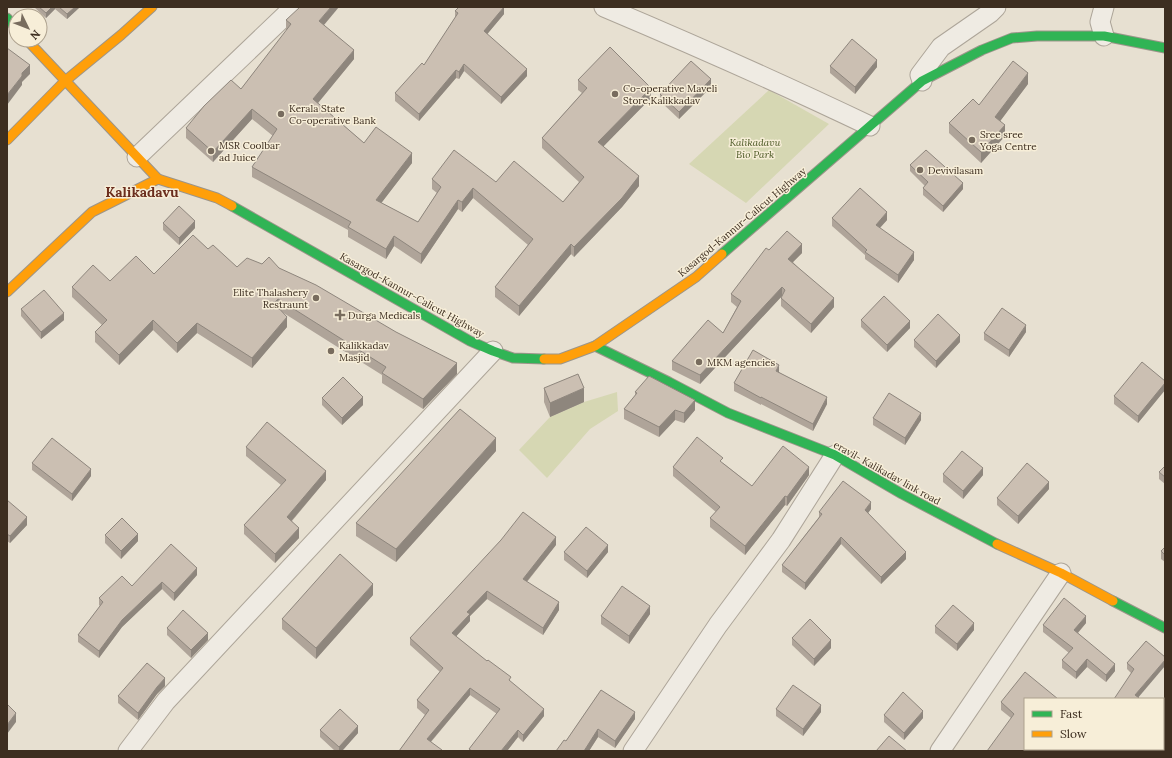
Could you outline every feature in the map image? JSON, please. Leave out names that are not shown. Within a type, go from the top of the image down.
[{"type":"main road","points":[[7,140],[65,81],[121,35],[152,7]]},
{"type":"main road","name":"Kasargod-Kannur-Calicut Highway","points":[[158,179],[217,198],[470,341],[513,358],[560,358],[595,346],[696,277],[922,81],[982,50],[1012,38],[1037,36],[1104,36],[1165,48]]},
{"type":"main road","points":[[7,292],[92,212],[158,179],[34,48]]},
{"type":"main road","name":"eravil- Kalikadav link road","points":[[595,346],[669,382],[728,414],[835,455],[902,494],[986,539],[1061,573],[1165,628]]},
{"type":"street","points":[[137,157],[294,7]]},
{"type":"street","points":[[604,7],[688,42],[793,89],[870,126]]},
{"type":"street","points":[[922,81],[920,75],[941,46],[990,13],[996,7]]},
{"type":"street","points":[[1104,7],[1100,22],[1104,36]]},
{"type":"street","points":[[128,751],[171,695],[494,351]]},
{"type":"street","points":[[633,751],[718,625],[781,540],[835,455]]},
{"type":"street","points":[[940,751],[1061,573]]},
{"type":"green space","name":"Kalikadavu Bio Park","points":[[769,90],[829,124],[746,203],[689,164]]},
{"type":"green space","points":[[617,392],[618,411],[590,429],[547,478],[519,450],[550,417],[584,402]]},
{"type":"building","points":[[39,7],[52,7],[48,11],[48,8]]},
{"type":"building","points":[[59,7],[75,7],[67,14]]},
{"type":"building","points":[[300,7],[331,7],[319,21],[354,50],[313,99],[364,143],[376,127],[412,153],[376,200],[418,222],[441,187],[432,179],[454,150],[496,182],[514,161],[563,202],[584,177],[542,138],[587,88],[578,80],[610,47],[651,88],[598,142],[639,176],[622,198],[574,247],[571,244],[519,306],[495,287],[533,239],[473,188],[462,202],[458,200],[421,254],[394,236],[386,249],[348,227],[351,222],[252,167],[277,129],[252,109],[213,152],[186,128],[204,106],[231,80],[241,89],[291,24],[286,20]]},
{"type":"building","points":[[459,7],[504,7],[484,31],[527,69],[501,97],[464,64],[459,72],[456,70],[419,114],[395,93],[422,63],[424,65],[458,13],[455,11]]},
{"type":"building","points":[[852,39],[877,60],[855,87],[830,66]]},
{"type":"building","points":[[7,48],[30,65],[22,73],[22,76],[7,95]]},
{"type":"building","points":[[691,61],[711,79],[679,112],[660,94]]},
{"type":"building","points":[[1013,61],[1028,73],[995,117],[1005,125],[981,152],[949,123],[973,99],[979,105]]},
{"type":"building","points":[[926,150],[963,183],[943,206],[923,188],[928,182],[910,165]]},
{"type":"building","points":[[860,188],[887,212],[876,225],[914,252],[898,275],[865,252],[867,250],[832,218]]},
{"type":"building","points":[[179,206],[195,221],[179,238],[163,223]]},
{"type":"building","points":[[787,231],[802,244],[788,259],[834,298],[811,324],[781,298],[785,290],[782,287],[700,375],[672,361],[708,320],[723,333],[741,301],[731,294],[766,248],[769,250]]},
{"type":"building","points":[[193,235],[208,249],[213,245],[237,267],[247,258],[262,264],[269,257],[279,268],[316,285],[396,332],[457,363],[423,399],[382,373],[386,367],[278,299],[274,303],[287,317],[252,358],[197,323],[177,343],[153,320],[119,355],[95,332],[107,320],[72,287],[93,265],[110,281],[136,256],[154,274]]},
{"type":"building","points":[[44,290],[64,313],[41,332],[21,309]]},
{"type":"building","points":[[884,296],[910,321],[887,345],[861,320]]},
{"type":"building","points":[[1002,308],[1026,325],[1009,350],[984,333]]},
{"type":"building","points":[[938,314],[960,335],[936,361],[914,340]]},
{"type":"building","points":[[753,350],[779,365],[776,371],[827,397],[813,424],[734,383]]},
{"type":"building","points":[[1142,362],[1165,381],[1165,383],[1138,416],[1114,396]]},
{"type":"building","points":[[578,374],[584,388],[550,403],[544,388]]},
{"type":"building","points":[[649,376],[695,400],[684,413],[675,410],[659,427],[624,409],[637,393],[635,392]]},
{"type":"building","points":[[343,377],[363,397],[342,418],[322,398]]},
{"type":"building","points":[[889,393],[921,413],[905,438],[873,418]]},
{"type":"building","points":[[460,409],[496,438],[396,549],[356,523]]},
{"type":"building","points":[[267,422],[326,471],[287,517],[299,528],[275,554],[244,525],[286,480],[246,447]]},
{"type":"building","points":[[697,437],[723,458],[720,461],[752,486],[783,446],[809,467],[787,497],[785,496],[745,546],[710,518],[720,507],[673,467]]},
{"type":"building","points":[[52,438],[91,469],[72,494],[32,463]]},
{"type":"building","points":[[962,451],[983,468],[963,491],[943,474]]},
{"type":"building","points":[[1027,463],[1049,482],[1018,516],[997,498]]},
{"type":"building","points":[[1165,466],[1165,477],[1159,472]]},
{"type":"building","points":[[843,481],[871,502],[865,510],[906,552],[881,577],[841,537],[805,583],[782,565],[822,514],[819,512]]},
{"type":"building","points":[[7,500],[27,517],[10,536],[7,534]]},
{"type":"building","points":[[523,512],[556,537],[523,579],[559,602],[543,628],[487,591],[467,612],[470,614],[452,633],[487,661],[488,660],[511,677],[509,680],[544,709],[523,735],[518,730],[501,751],[472,751],[469,749],[500,709],[470,688],[427,739],[442,751],[399,751],[429,710],[417,700],[443,668],[410,638],[501,540]]},
{"type":"building","points":[[122,518],[138,534],[121,551],[105,535]]},
{"type":"building","points":[[586,527],[608,545],[587,571],[564,552]]},
{"type":"building","points":[[171,544],[197,568],[174,593],[162,582],[122,620],[99,651],[78,635],[103,602],[99,598],[122,576],[132,586]]},
{"type":"building","points":[[1165,547],[1165,555],[1161,551]]},
{"type":"building","points":[[340,554],[373,584],[316,648],[282,619]]},
{"type":"building","points":[[622,586],[650,606],[629,636],[601,616]]},
{"type":"building","points":[[1064,598],[1086,616],[1074,630],[1115,664],[1106,675],[1087,659],[1076,672],[1062,660],[1073,648],[1043,625]]},
{"type":"building","points":[[953,605],[974,623],[957,644],[935,626]]},
{"type":"building","points":[[183,610],[208,633],[191,650],[167,628]]},
{"type":"building","points":[[810,619],[831,640],[814,659],[792,638]]},
{"type":"building","points":[[1146,641],[1165,657],[1165,660],[1135,695],[1139,698],[1115,698],[1134,669],[1127,663]]},
{"type":"building","points":[[147,663],[165,678],[138,713],[118,696]]},
{"type":"building","points":[[1025,672],[1057,698],[1024,698],[1024,750],[1061,750],[987,751],[1014,714],[1001,702]]},
{"type":"building","points":[[793,685],[821,705],[803,729],[776,709]]},
{"type":"building","points":[[601,690],[635,712],[615,741],[598,729],[584,751],[556,751],[564,740],[566,741]]},
{"type":"building","points":[[903,692],[923,711],[904,733],[884,715]]},
{"type":"building","points":[[7,704],[16,713],[7,725]]},
{"type":"building","points":[[340,709],[358,726],[339,747],[320,730]]},
{"type":"building","points":[[889,736],[907,751],[876,751]]},
{"type":"traffic: fast","points":[[722,254],[922,81],[982,50],[1012,38],[1037,36],[1104,36],[1165,48]]},
{"type":"traffic: fast","points":[[232,206],[470,341],[513,358],[544,359]]},
{"type":"traffic: fast","points":[[595,346],[728,413],[835,455],[902,494],[997,544]]},
{"type":"traffic: fast","points":[[1113,601],[1165,628]]},
{"type":"traffic: slow","points":[[7,140],[65,81],[121,35],[152,7]]},
{"type":"traffic: slow","points":[[35,48],[158,179]]},
{"type":"traffic: slow","points":[[7,292],[92,212],[158,179],[217,198],[232,206]]},
{"type":"traffic: slow","points":[[544,359],[560,359],[595,346],[696,277],[722,254]]},
{"type":"traffic: slow","points":[[997,544],[1061,573],[1113,601]]},
{"type":"place","name":"Co-operative Maveli Store,Kalikkadav","points":[[615,94]]},
{"type":"place","name":"Kerala State Co-operative Bank","points":[[281,114]]},
{"type":"place","name":"Sree sree Yoga Centre","points":[[972,140]]},
{"type":"place","name":"MSR Coolbar ad Juice","points":[[211,151]]},
{"type":"place","name":"Devivilasam","points":[[920,170]]},
{"type":"place","name":"Elite Thalashery Restraunt","points":[[316,298]]},
{"type":"place","name":"Durga Medicals","points":[[340,315]]},
{"type":"place","name":"Kalikkadav Masjid","points":[[331,351]]},
{"type":"place","name":"MKM agencies","points":[[699,362]]},
{"type":"district","name":"Kalikadavu","points":[[142,192]]}]
